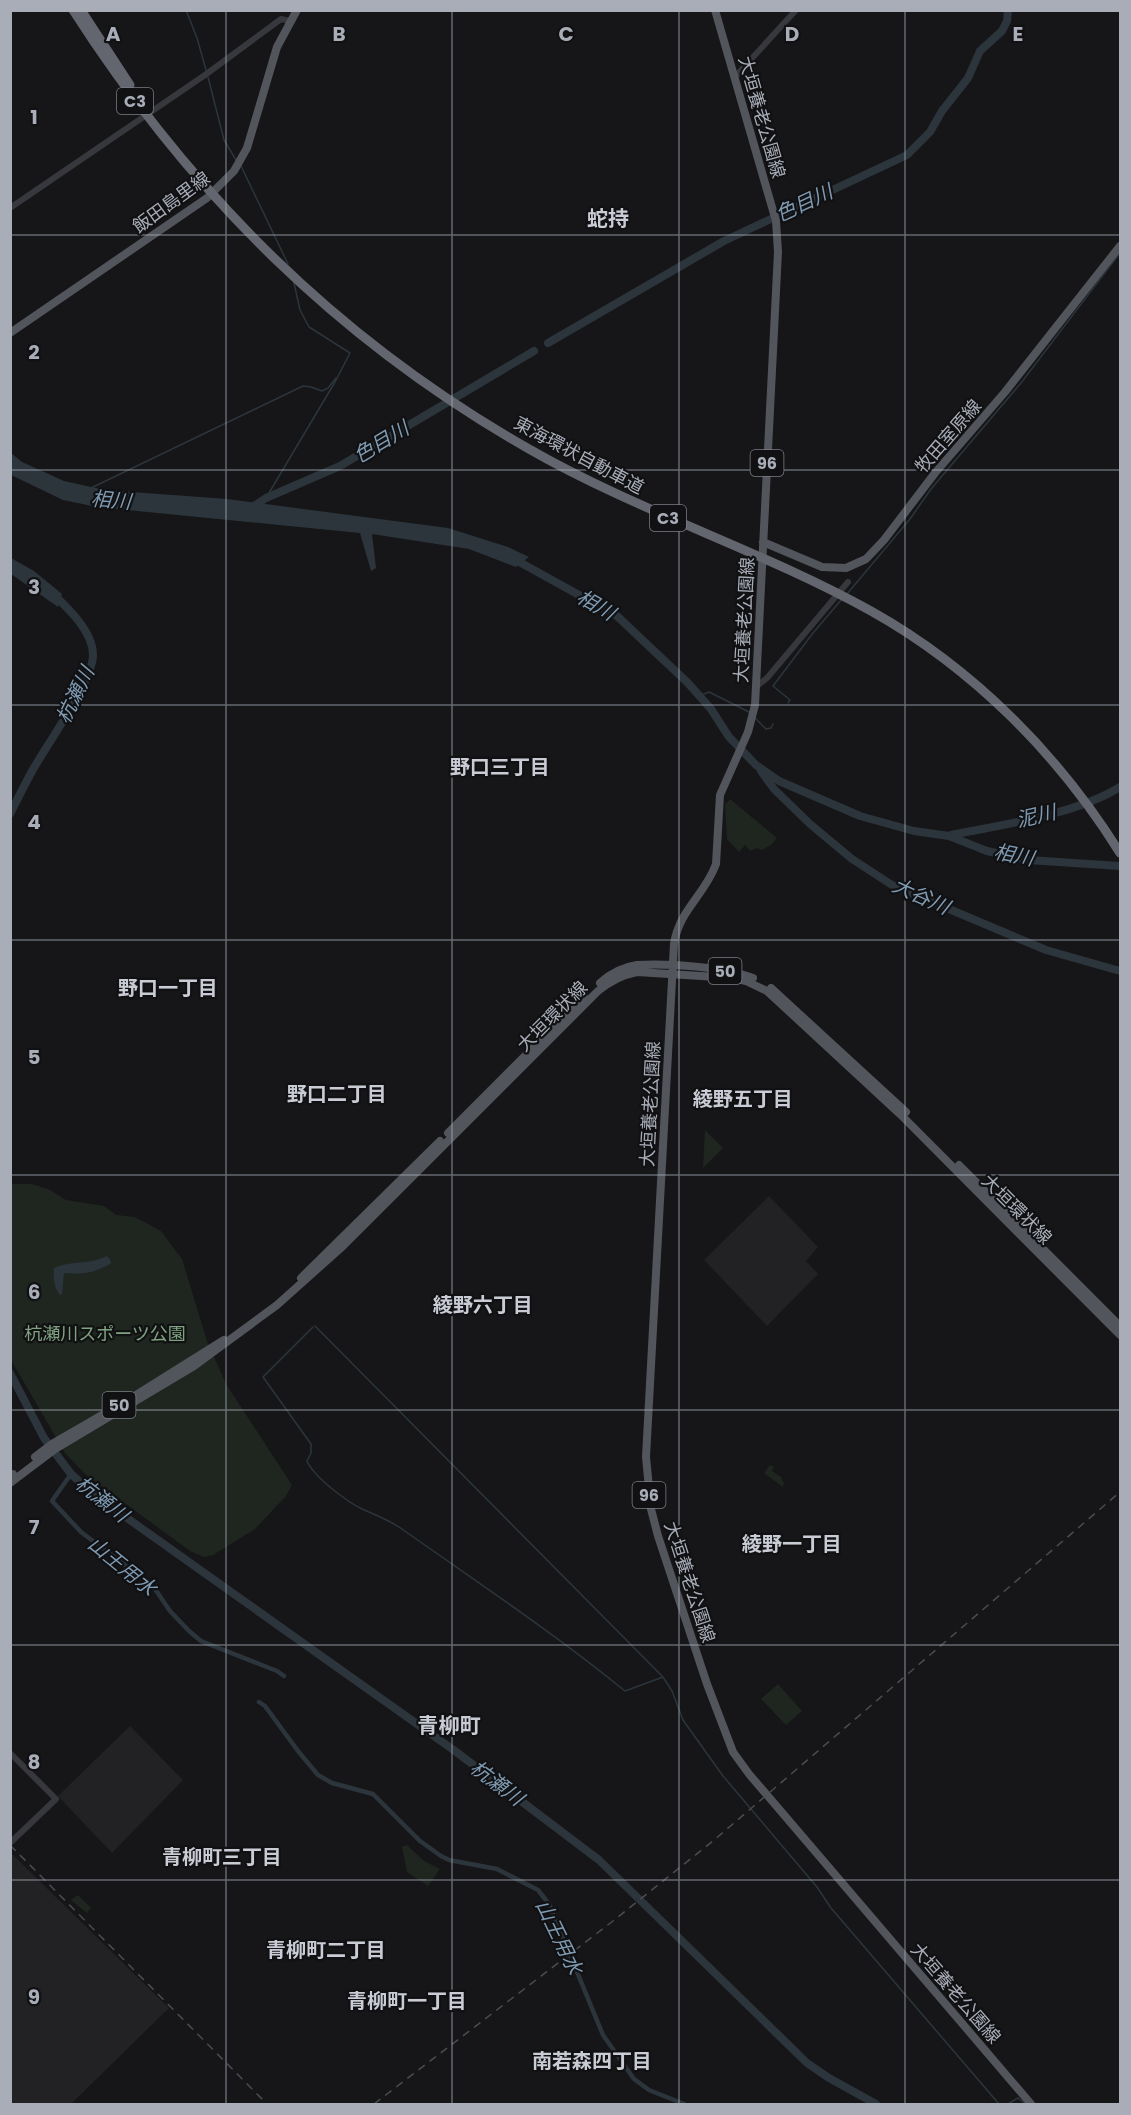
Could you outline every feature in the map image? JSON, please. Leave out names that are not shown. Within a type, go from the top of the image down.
[{"type":"highway","name":"東海環状自動車道","points":[[73,10],[130,96],[204,187],[262,248],[318,300],[379,350],[467,412],[529,449],[590,482],[818,583],[873,612],[932,650],[995,701],[1040,747],[1080,795],[1120,853]]},
{"type":"highway","name":"東海環状自動車道","points":[[81,10],[156,123],[204,187]]},
{"type":"main road","name":"飯田島里線","points":[[10,333],[207,198],[234,171],[247,148],[277,46],[297,10]]},
{"type":"main road","name":"大垣養老公園線","points":[[715,10],[774,213],[778,252],[755,705],[748,732],[720,795],[717,811],[716,864],[712,875],[682,915],[675,931],[646,1457],[651,1509],[719,1718],[736,1758],[1031,2104]]},
{"type":"main road","name":"牧田室原線","points":[[763,542],[822,567],[846,568],[866,559],[884,540],[935,473],[1005,392],[1120,246]]},
{"type":"main road","name":"大垣環状線","points":[[672,970],[733,978],[746,981],[767,991],[901,1114],[1120,1335]]},
{"type":"main road","name":"大垣環状線","points":[[14,1477],[52,1444],[220,1346],[260,1317],[377,1213],[598,991],[609,982],[637,972],[672,970],[734,972],[758,980],[770,987],[912,1118],[1120,1326]]},
{"type":"street","points":[[734,78],[796,10]]},
{"type":"street","points":[[10,208],[206,74],[280,19],[290,21]]},
{"type":"street","points":[[756,687],[767,678],[848,582]]},
{"type":"street","points":[[10,1753],[56,1799],[10,1844]]},
{"type":"shaded area","points":[[769,1196],[818,1247],[806,1261],[818,1274],[767,1326],[704,1260]]},
{"type":"shaded area","points":[[130,1726],[183,1780],[112,1853],[58,1796]]},
{"type":"shaded area","points":[[10,1852],[169,2008],[71,2104],[11,2104]]},
{"type":"green space","points":[[730,799],[777,838],[772,844],[762,850],[757,848],[750,851],[745,845],[739,852],[727,839],[725,805]]},
{"type":"green space","points":[[705,1130],[723,1148],[703,1168]]},
{"type":"green space","name":"杭瀬川スポーツ公園","points":[[10,1184],[32,1184],[50,1190],[66,1200],[104,1206],[116,1215],[135,1217],[161,1231],[182,1259],[207,1341],[226,1384],[292,1485],[286,1496],[255,1529],[213,1555],[204,1557],[190,1551],[85,1474],[65,1453],[11,1360]]},
{"type":"green space","points":[[770,1465],[774,1467],[772,1471],[782,1478],[783,1487],[764,1473]]},
{"type":"green space","points":[[778,1684],[802,1711],[786,1725],[761,1699]]},
{"type":"green space","points":[[407,1845],[424,1861],[440,1869],[428,1886],[407,1872],[402,1847]]},
{"type":"green space","points":[[78,1895],[91,1908],[87,1913],[71,1900]]},
{"type":"water","points":[[11,453],[22,462],[64,481],[105,490],[227,499],[448,528],[508,547],[529,557],[516,567],[469,549],[372,534],[376,568],[371,571],[360,533],[97,507],[63,500],[11,475]]},
{"type":"water","points":[[11,558],[34,571],[62,594],[58,607],[11,574]]},
{"type":"water","points":[[107,1256],[111,1261],[110,1264],[93,1272],[64,1273],[60,1295],[54,1282],[54,1268],[94,1261]]},
{"type":"waterway","points":[[186,10],[206,70]]},
{"type":"waterway","name":"色目川","points":[[548,343],[724,241],[907,155],[930,132],[942,111],[968,78],[980,51],[1002,31],[1007,21],[1008,10]]},
{"type":"waterway","points":[[208,77],[224,140],[236,160]]},
{"type":"waterway","points":[[241,166],[288,264]]},
{"type":"waterway","points":[[847,594],[910,519],[931,489],[1021,383],[1120,253]]},
{"type":"waterway","points":[[266,498],[350,353],[309,327],[300,310],[294,283]]},
{"type":"waterway","name":"色目川","points":[[254,506],[266,498],[340,466],[534,351]]},
{"type":"waterway","points":[[91,488],[303,386],[322,391],[328,388],[336,378]]},
{"type":"waterway","name":"相川","points":[[514,559],[617,616],[688,683],[711,709],[729,737],[756,765],[779,781],[860,816],[914,831],[949,836],[987,851],[1028,860],[1120,866]]},
{"type":"waterway","name":"杭瀬川","points":[[10,814],[31,773],[77,697],[91,666],[92,646],[85,630],[54,595]]},
{"type":"waterway","points":[[788,703],[790,700],[773,686],[842,599]]},
{"type":"waterway","points":[[699,696],[709,692],[749,712]]},
{"type":"waterway","points":[[755,718],[766,729],[771,728],[773,724]]},
{"type":"waterway","name":"大谷川","points":[[761,771],[774,789],[810,824],[852,859],[892,885],[1046,950],[1120,971]]},
{"type":"waterway","name":"泥川","points":[[951,835],[1016,823],[1061,811],[1083,804],[1120,787]]},
{"type":"waterway","points":[[315,1326],[662,1676]]},
{"type":"waterway","points":[[313,1327],[263,1377],[311,1444],[311,1453],[307,1461],[316,1474],[348,1500],[397,1526],[487,1588],[625,1691],[663,1677],[672,1691],[683,1720],[723,1776],[817,1887],[831,1908],[999,2104]]},
{"type":"waterway","name":"杭瀬川","points":[[10,1373],[44,1438],[71,1474],[96,1496],[455,1751],[599,1860],[807,2063],[876,2104]]},
{"type":"waterway","name":"山王用水","points":[[71,1474],[52,1501],[81,1532],[153,1586],[170,1611],[201,1641],[277,1671],[284,1676]]},
{"type":"waterway","name":"山王用水","points":[[259,1702],[265,1706],[318,1775],[332,1783],[373,1794],[420,1841],[441,1856],[449,1860],[497,1869],[538,1890],[549,1904],[603,2035],[634,2079],[649,2090],[684,2104]]},
{"type":"waterway","points":[[1008,2104],[1018,2098],[1026,2104]]},
{"type":"railway","points":[[374,2104],[613,1921],[713,1841],[1120,1492]]},
{"type":"railway","points":[[10,1845],[267,2104]]},
{"type":"district","name":"蛇持","points":[[608,218]]},
{"type":"district","name":"野口三丁目","points":[[500,767]]},
{"type":"district","name":"野口一丁目","points":[[168,988]]},
{"type":"district","name":"野口二丁目","points":[[337,1094]]},
{"type":"district","name":"綾野五丁目","points":[[743,1099]]},
{"type":"district","name":"綾野六丁目","points":[[483,1305]]},
{"type":"district","name":"綾野一丁目","points":[[792,1544]]},
{"type":"district","name":"青柳町","points":[[449,1725]]},
{"type":"district","name":"青柳町三丁目","points":[[222,1857]]},
{"type":"district","name":"青柳町二丁目","points":[[326,1950]]},
{"type":"district","name":"青柳町一丁目","points":[[407,2001]]},
{"type":"district","name":"南若森四丁目","points":[[592,2061]]}]
